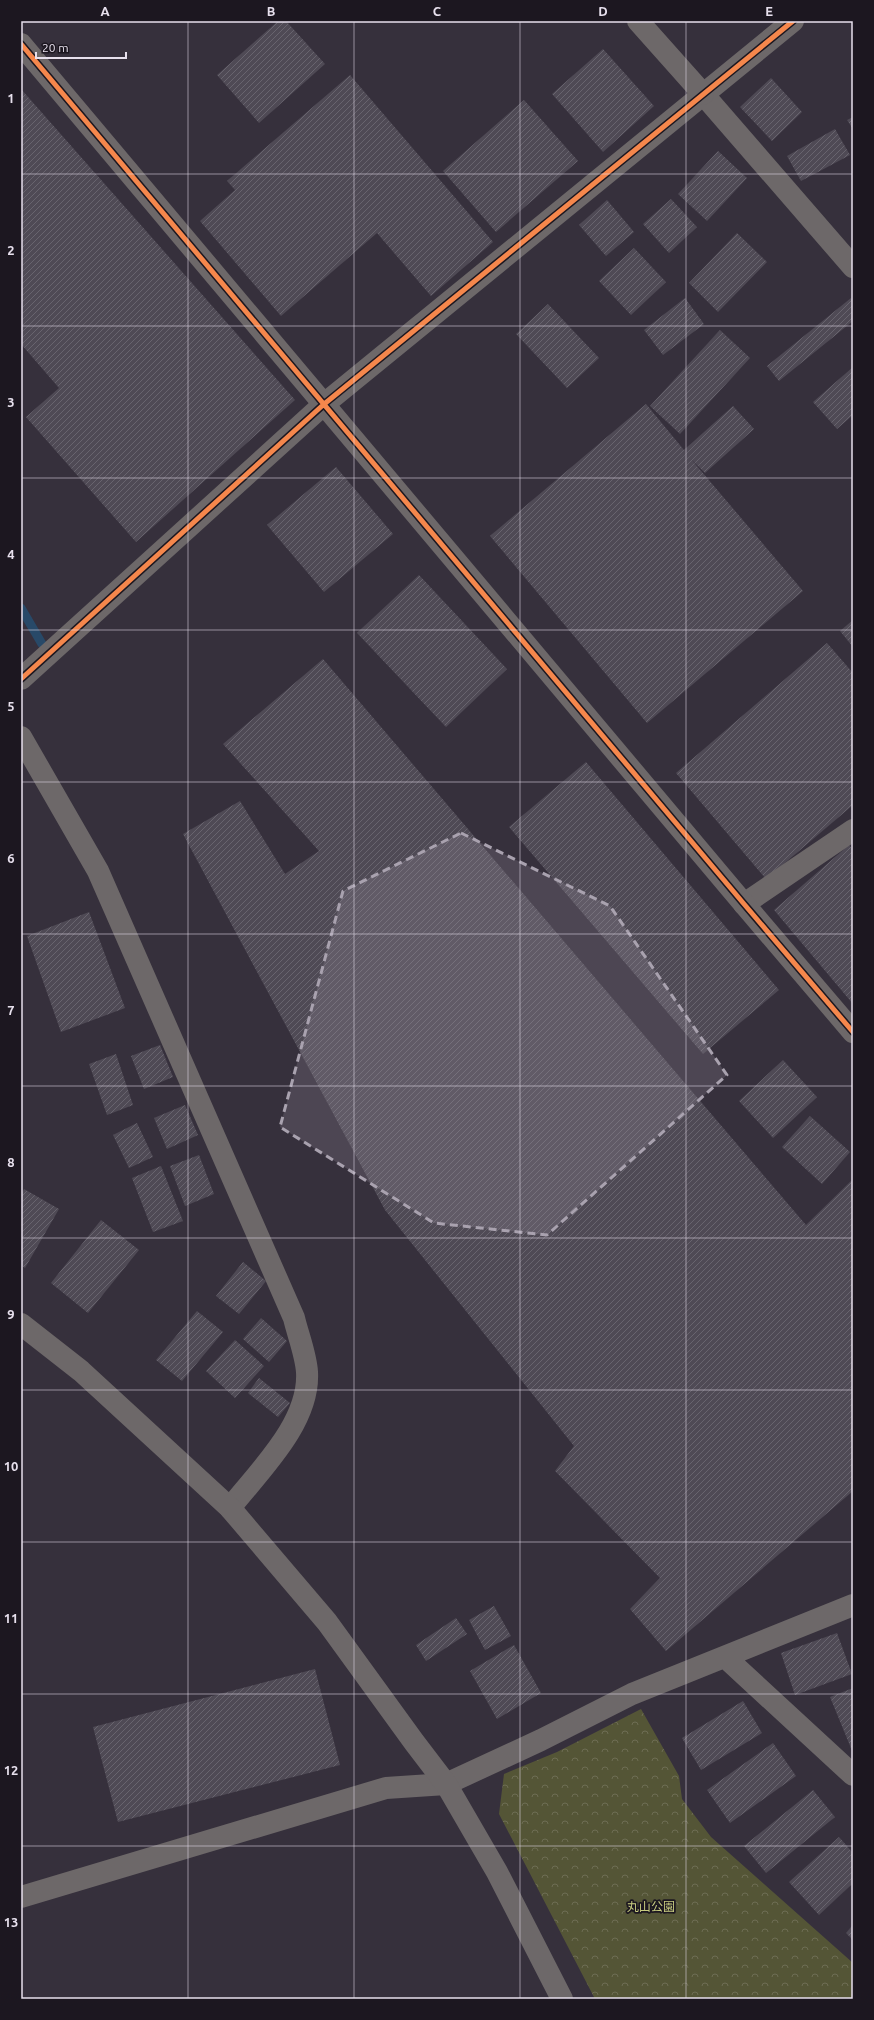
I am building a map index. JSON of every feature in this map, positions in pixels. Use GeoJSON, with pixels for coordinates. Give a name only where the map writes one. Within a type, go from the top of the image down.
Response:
{"type":"FeatureCollection","features":[{"type":"Feature","properties":{"kind":"street"},"geometry":{"type":"LineString","coordinates":[[638,21],[853,267]]}},
{"type":"Feature","properties":{"kind":"street"},"geometry":{"type":"LineString","coordinates":[[21,679],[323,405],[793,21]]}},
{"type":"Feature","properties":{"kind":"street"},"geometry":{"type":"LineString","coordinates":[[21,44],[323,405],[853,1032]]}},
{"type":"Feature","properties":{"kind":"street"},"geometry":{"type":"LineString","coordinates":[[21,737],[98,871],[294,1318],[307,1372],[303,1403],[292,1430],[230,1508]]}},
{"type":"Feature","properties":{"kind":"street"},"geometry":{"type":"LineString","coordinates":[[744,904],[853,830]]}},
{"type":"Feature","properties":{"kind":"street"},"geometry":{"type":"LineString","coordinates":[[21,1324],[81,1372],[230,1508],[327,1622],[446,1784],[497,1872],[562,1999]]}},
{"type":"Feature","properties":{"kind":"street"},"geometry":{"type":"LineString","coordinates":[[21,1897],[386,1788],[446,1784],[541,1740],[632,1694],[853,1605]]}},
{"type":"Feature","properties":{"kind":"street"},"geometry":{"type":"LineString","coordinates":[[725,1657],[853,1775]]}},
{"type":"Feature","properties":{"kind":"highlighted area"},"geometry":{"type":"Polygon","coordinates":[[[461,833],[610,906],[727,1075],[547,1235],[434,1223],[280,1127],[343,891],[461,833]]]}},
{"type":"Feature","properties":{"kind":"green space","name":"丸山公園"},"geometry":{"type":"Polygon","coordinates":[[[641,1709],[679,1776],[682,1799],[711,1837],[853,1963],[853,1999],[595,1999],[499,1814],[504,1774],[557,1752],[641,1709]]]}},
{"type":"Feature","properties":{"kind":"building"},"geometry":{"type":"Polygon","coordinates":[[[278,21],[286,21],[325,64],[259,123],[217,75],[278,21]]]}},
{"type":"Feature","properties":{"kind":"building"},"geometry":{"type":"Polygon","coordinates":[[[603,49],[654,106],[603,152],[552,94],[603,49]]]}},
{"type":"Feature","properties":{"kind":"building"},"geometry":{"type":"Polygon","coordinates":[[[350,75],[493,242],[431,296],[377,233],[281,316],[200,221],[235,190],[227,181],[350,75]]]}},
{"type":"Feature","properties":{"kind":"building"},"geometry":{"type":"Polygon","coordinates":[[[771,78],[802,112],[772,141],[740,107],[771,78]]]}},
{"type":"Feature","properties":{"kind":"building"},"geometry":{"type":"Polygon","coordinates":[[[21,89],[295,400],[136,542],[26,417],[59,388],[21,344],[21,89]]]}},
{"type":"Feature","properties":{"kind":"building"},"geometry":{"type":"Polygon","coordinates":[[[524,100],[578,161],[496,232],[443,171],[524,100]]]}},
{"type":"Feature","properties":{"kind":"building"},"geometry":{"type":"Polygon","coordinates":[[[853,117],[853,129],[847,120],[853,117]]]}},
{"type":"Feature","properties":{"kind":"building"},"geometry":{"type":"Polygon","coordinates":[[[835,129],[850,155],[801,181],[787,156],[835,129]]]}},
{"type":"Feature","properties":{"kind":"building"},"geometry":{"type":"Polygon","coordinates":[[[718,151],[747,178],[707,221],[678,194],[718,151]]]}},
{"type":"Feature","properties":{"kind":"building"},"geometry":{"type":"Polygon","coordinates":[[[671,199],[697,227],[669,253],[643,224],[671,199]]]}},
{"type":"Feature","properties":{"kind":"building"},"geometry":{"type":"Polygon","coordinates":[[[607,200],[634,232],[606,256],[579,225],[607,200]]]}},
{"type":"Feature","properties":{"kind":"building"},"geometry":{"type":"Polygon","coordinates":[[[737,233],[767,262],[718,312],[689,283],[737,233]]]}},
{"type":"Feature","properties":{"kind":"building"},"geometry":{"type":"Polygon","coordinates":[[[634,248],[666,282],[631,315],[599,281],[634,248]]]}},
{"type":"Feature","properties":{"kind":"building"},"geometry":{"type":"Polygon","coordinates":[[[685,298],[704,324],[663,355],[644,330],[685,298]]]}},
{"type":"Feature","properties":{"kind":"building"},"geometry":{"type":"Polygon","coordinates":[[[851,298],[853,301],[853,321],[779,381],[767,366],[851,298]]]}},
{"type":"Feature","properties":{"kind":"building"},"geometry":{"type":"Polygon","coordinates":[[[548,304],[599,358],[567,388],[516,334],[548,304]]]}},
{"type":"Feature","properties":{"kind":"building"},"geometry":{"type":"Polygon","coordinates":[[[720,330],[750,358],[680,434],[650,406],[720,330]]]}},
{"type":"Feature","properties":{"kind":"building"},"geometry":{"type":"Polygon","coordinates":[[[853,367],[853,415],[837,429],[813,402],[853,367]]]}},
{"type":"Feature","properties":{"kind":"building"},"geometry":{"type":"Polygon","coordinates":[[[646,404],[684,450],[733,406],[754,429],[705,473],[691,459],[803,591],[647,723],[490,536],[646,404]]]}},
{"type":"Feature","properties":{"kind":"building"},"geometry":{"type":"Polygon","coordinates":[[[336,467],[393,534],[324,592],[267,525],[336,467]]]}},
{"type":"Feature","properties":{"kind":"building"},"geometry":{"type":"Polygon","coordinates":[[[419,575],[507,669],[446,727],[357,633],[419,575]]]}},
{"type":"Feature","properties":{"kind":"building"},"geometry":{"type":"Polygon","coordinates":[[[853,620],[853,647],[840,631],[853,620]]]}},
{"type":"Feature","properties":{"kind":"building"},"geometry":{"type":"Polygon","coordinates":[[[827,643],[853,673],[853,805],[766,879],[676,773],[827,643]]]}},
{"type":"Feature","properties":{"kind":"building"},"geometry":{"type":"Polygon","coordinates":[[[323,659],[806,1225],[853,1179],[853,1491],[666,1651],[630,1609],[660,1578],[555,1471],[574,1446],[385,1210],[183,834],[240,801],[285,874],[319,851],[223,744],[323,659]]]}},
{"type":"Feature","properties":{"kind":"building"},"geometry":{"type":"Polygon","coordinates":[[[586,762],[779,990],[703,1054],[509,827],[586,762]]]}},
{"type":"Feature","properties":{"kind":"building"},"geometry":{"type":"Polygon","coordinates":[[[849,845],[853,850],[853,1004],[774,910],[849,845]]]}},
{"type":"Feature","properties":{"kind":"building"},"geometry":{"type":"Polygon","coordinates":[[[89,912],[125,1008],[61,1032],[27,936],[89,912]]]}},
{"type":"Feature","properties":{"kind":"building"},"geometry":{"type":"Polygon","coordinates":[[[160,1045],[173,1077],[144,1089],[131,1056],[160,1045]]]}},
{"type":"Feature","properties":{"kind":"building"},"geometry":{"type":"Polygon","coordinates":[[[116,1054],[133,1105],[107,1115],[89,1064],[116,1054]]]}},
{"type":"Feature","properties":{"kind":"building"},"geometry":{"type":"Polygon","coordinates":[[[783,1060],[817,1097],[773,1138],[739,1101],[783,1060]]]}},
{"type":"Feature","properties":{"kind":"building"},"geometry":{"type":"Polygon","coordinates":[[[185,1105],[198,1135],[167,1149],[154,1118],[185,1105]]]}},
{"type":"Feature","properties":{"kind":"building"},"geometry":{"type":"Polygon","coordinates":[[[810,1116],[850,1152],[822,1184],[782,1147],[810,1116]]]}},
{"type":"Feature","properties":{"kind":"building"},"geometry":{"type":"Polygon","coordinates":[[[137,1123],[153,1157],[129,1168],[113,1135],[137,1123]]]}},
{"type":"Feature","properties":{"kind":"building"},"geometry":{"type":"Polygon","coordinates":[[[199,1155],[214,1194],[185,1206],[170,1166],[199,1155]]]}},
{"type":"Feature","properties":{"kind":"building"},"geometry":{"type":"Polygon","coordinates":[[[161,1166],[183,1221],[153,1232],[132,1178],[161,1166]]]}},
{"type":"Feature","properties":{"kind":"building"},"geometry":{"type":"Polygon","coordinates":[[[24,1189],[59,1209],[25,1268],[21,1265],[21,1194],[24,1189]]]}},
{"type":"Feature","properties":{"kind":"building"},"geometry":{"type":"Polygon","coordinates":[[[101,1220],[139,1250],[88,1313],[51,1283],[101,1220]]]}},
{"type":"Feature","properties":{"kind":"building"},"geometry":{"type":"Polygon","coordinates":[[[243,1262],[266,1281],[239,1314],[216,1296],[243,1262]]]}},
{"type":"Feature","properties":{"kind":"building"},"geometry":{"type":"Polygon","coordinates":[[[197,1311],[223,1332],[182,1381],[156,1360],[197,1311]]]}},
{"type":"Feature","properties":{"kind":"building"},"geometry":{"type":"Polygon","coordinates":[[[261,1318],[287,1341],[269,1362],[243,1339],[261,1318]]]}},
{"type":"Feature","properties":{"kind":"building"},"geometry":{"type":"Polygon","coordinates":[[[235,1340],[264,1366],[235,1398],[206,1371],[235,1340]]]}},
{"type":"Feature","properties":{"kind":"building"},"geometry":{"type":"Polygon","coordinates":[[[259,1378],[290,1403],[278,1417],[248,1393],[259,1378]]]}},
{"type":"Feature","properties":{"kind":"building"},"geometry":{"type":"Polygon","coordinates":[[[494,1606],[511,1636],[485,1650],[469,1620],[494,1606]]]}},
{"type":"Feature","properties":{"kind":"building"},"geometry":{"type":"Polygon","coordinates":[[[456,1618],[467,1634],[426,1661],[416,1645],[456,1618]]]}},
{"type":"Feature","properties":{"kind":"building"},"geometry":{"type":"Polygon","coordinates":[[[837,1633],[852,1674],[795,1695],[781,1653],[837,1633]]]}},
{"type":"Feature","properties":{"kind":"building"},"geometry":{"type":"Polygon","coordinates":[[[514,1645],[541,1693],[497,1719],[470,1671],[514,1645]]]}},
{"type":"Feature","properties":{"kind":"building"},"geometry":{"type":"Polygon","coordinates":[[[315,1669],[340,1765],[118,1822],[93,1727],[315,1669]]]}},
{"type":"Feature","properties":{"kind":"building"},"geometry":{"type":"Polygon","coordinates":[[[853,1688],[853,1753],[830,1697],[853,1688]]]}},
{"type":"Feature","properties":{"kind":"building"},"geometry":{"type":"Polygon","coordinates":[[[743,1701],[762,1733],[701,1770],[682,1738],[743,1701]]]}},
{"type":"Feature","properties":{"kind":"building"},"geometry":{"type":"Polygon","coordinates":[[[773,1743],[796,1776],[730,1823],[707,1790],[773,1743]]]}},
{"type":"Feature","properties":{"kind":"building"},"geometry":{"type":"Polygon","coordinates":[[[813,1790],[835,1817],[766,1873],[744,1846],[813,1790]]]}},
{"type":"Feature","properties":{"kind":"building"},"geometry":{"type":"Polygon","coordinates":[[[839,1837],[853,1853],[853,1883],[819,1915],[789,1882],[839,1837]]]}},
{"type":"Feature","properties":{"kind":"building"},"geometry":{"type":"Polygon","coordinates":[[[853,1925],[853,1940],[846,1933],[853,1925]]]}},
{"type":"Feature","properties":{"kind":"waterway"},"geometry":{"type":"LineString","coordinates":[[21,608],[42,644]]}},
{"type":"Feature","properties":{"kind":"cycle path"},"geometry":{"type":"LineString","coordinates":[[21,679],[323,405],[793,21]]}},
{"type":"Feature","properties":{"kind":"cycle path"},"geometry":{"type":"LineString","coordinates":[[21,44],[853,1032]]}}]}
